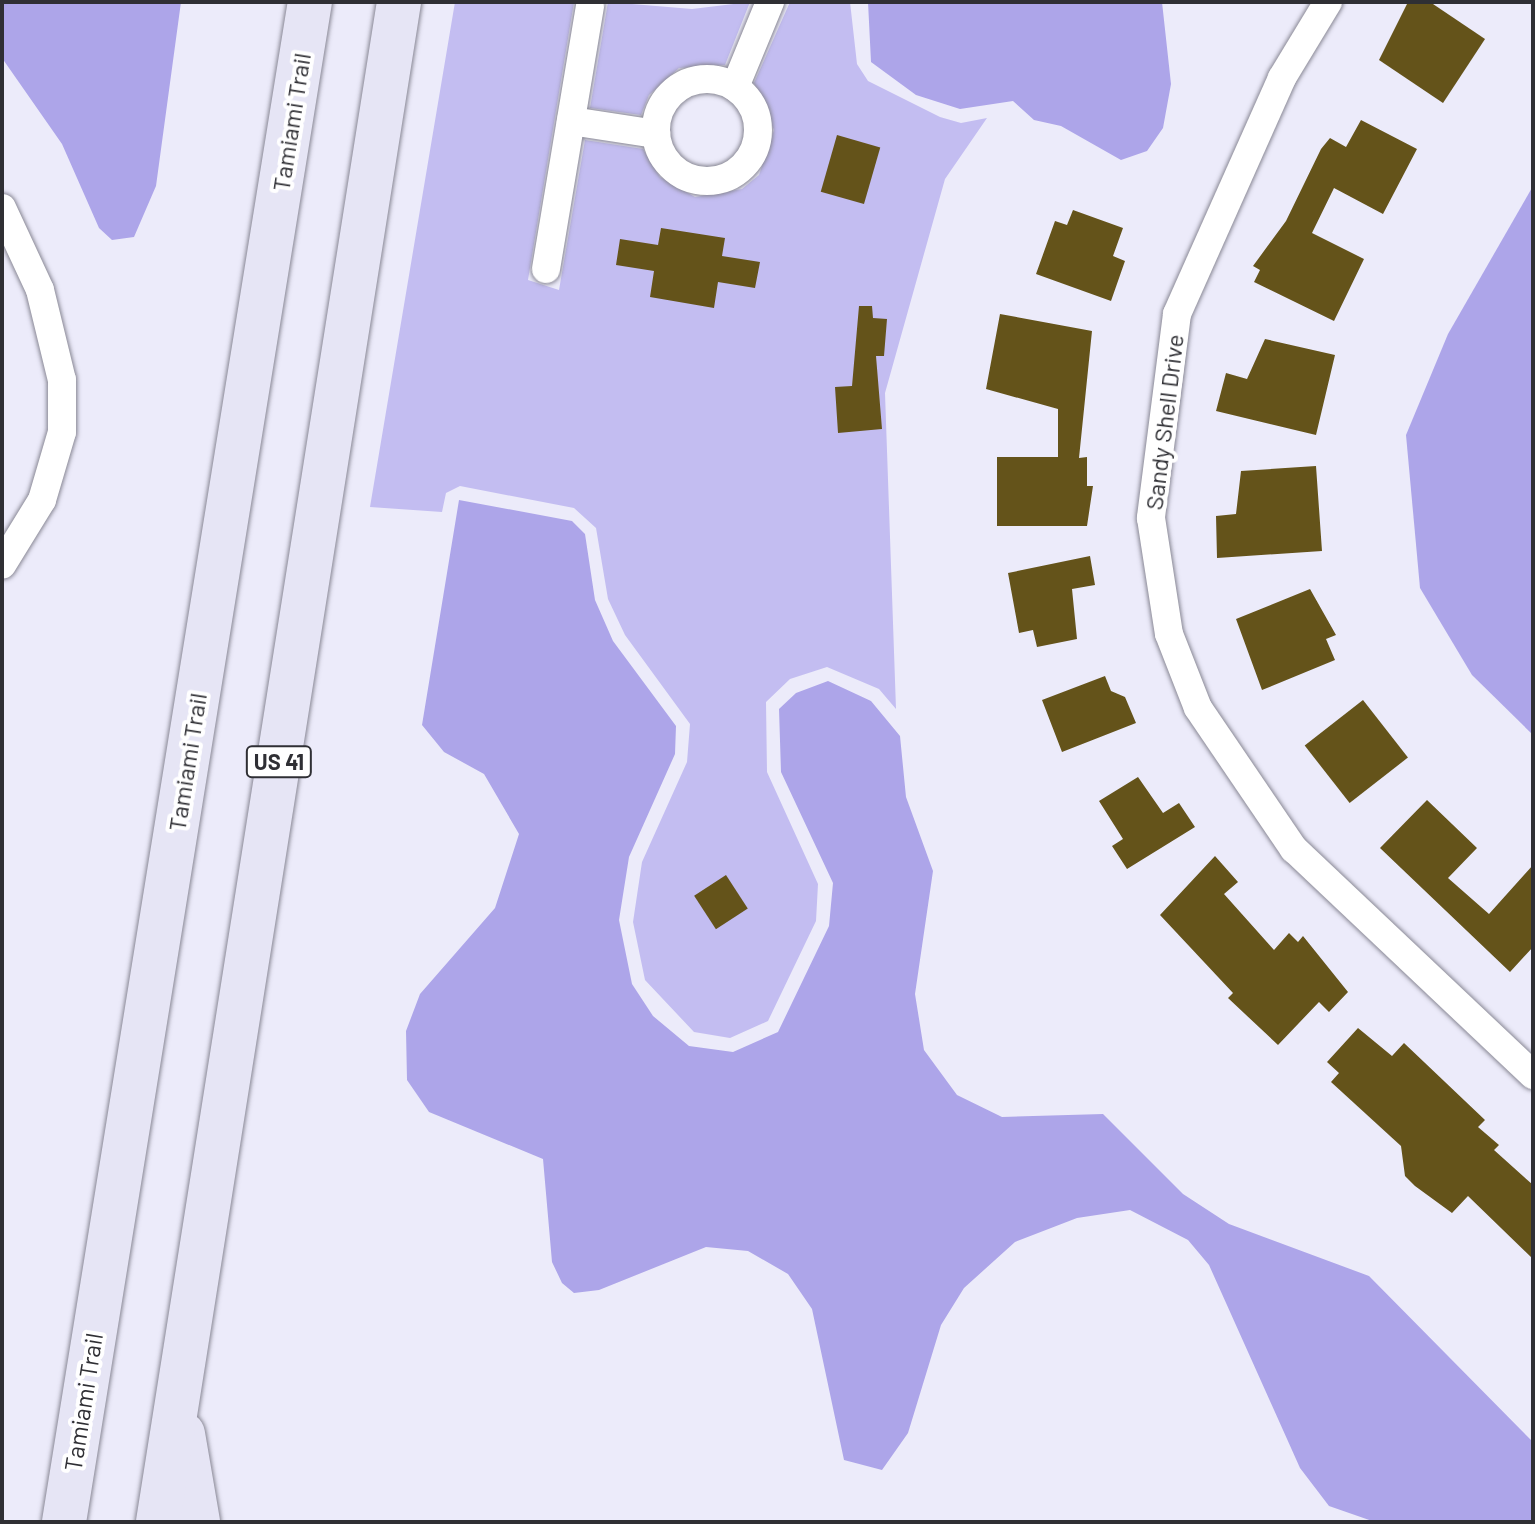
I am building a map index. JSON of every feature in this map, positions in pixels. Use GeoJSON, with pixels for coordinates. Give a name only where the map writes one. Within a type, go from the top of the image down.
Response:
{"type":"FeatureCollection","features":[{"type":"Feature","properties":{"kind":"main road","name":"Tamiami Trail"},"geometry":{"type":"LineString","coordinates":[[64,1522],[310,2]]}},
{"type":"Feature","properties":{"kind":"main road","name":"US 41"},"geometry":{"type":"LineString","coordinates":[[158,1522],[399,2]]}},
{"type":"Feature","properties":{"kind":"main road"},"geometry":{"type":"LineString","coordinates":[[177,1402],[198,1522]]}},
{"type":"Feature","properties":{"kind":"street"},"geometry":{"type":"LineString","coordinates":[[735,87],[770,2]]}},
{"type":"Feature","properties":{"kind":"street","name":"Sandy Shell Drive"},"geometry":{"type":"LineString","coordinates":[[1328,2],[1282,78],[1177,314],[1151,518],[1169,634],[1198,708],[1294,849],[1533,1075]]}},
{"type":"Feature","properties":{"kind":"street"},"geometry":{"type":"LineString","coordinates":[[546,269],[590,6]]}},
{"type":"Feature","properties":{"kind":"street"},"geometry":{"type":"LineString","coordinates":[[704,79],[735,87],[758,127],[752,154],[732,175],[707,181],[682,175],[669,165],[656,134],[674,91],[704,79]]}},
{"type":"Feature","properties":{"kind":"street"},"geometry":{"type":"LineString","coordinates":[[571,121],[656,134]]}},
{"type":"Feature","properties":{"kind":"street"},"geometry":{"type":"LineString","coordinates":[[2,208],[40,290],[62,380],[62,432],[42,500],[2,565]]}},
{"type":"Feature","properties":{"kind":"shaded area"},"geometry":{"type":"Polygon","coordinates":[[[2,2],[181,2],[156,186],[134,237],[112,240],[99,228],[62,144],[2,58],[2,2]]]}},
{"type":"Feature","properties":{"kind":"shaded area"},"geometry":{"type":"Polygon","coordinates":[[[455,2],[574,2],[528,280],[559,290],[585,140],[643,149],[660,177],[695,197],[742,189],[759,175],[774,130],[754,83],[790,2],[850,2],[857,64],[868,81],[940,117],[961,123],[987,118],[945,179],[885,393],[896,709],[879,689],[827,667],[790,679],[766,702],[767,772],[818,884],[816,921],[768,1021],[730,1038],[694,1032],[645,980],[633,922],[642,862],[687,762],[690,724],[625,635],[608,599],[596,528],[574,508],[460,486],[446,493],[442,512],[370,507],[455,2]]]}},
{"type":"Feature","properties":{"kind":"shaded area"},"geometry":{"type":"Polygon","coordinates":[[[608,2],[692,9],[750,2],[725,65],[679,68],[649,95],[641,115],[590,108],[608,2]]]}},
{"type":"Feature","properties":{"kind":"shaded area"},"geometry":{"type":"Polygon","coordinates":[[[868,2],[1162,2],[1171,84],[1163,128],[1147,151],[1121,160],[1061,126],[1034,120],[1013,101],[960,109],[916,95],[871,62],[868,2]]]}},
{"type":"Feature","properties":{"kind":"shaded area"},"geometry":{"type":"Polygon","coordinates":[[[1533,186],[1533,735],[1472,675],[1420,588],[1406,435],[1448,334],[1533,186]]]}},
{"type":"Feature","properties":{"kind":"shaded area"},"geometry":{"type":"Polygon","coordinates":[[[459,500],[572,521],[585,534],[595,600],[613,641],[676,726],[675,754],[629,857],[619,920],[632,984],[653,1016],[689,1046],[733,1052],[778,1032],[829,926],[833,883],[781,772],[779,709],[796,693],[828,681],[871,701],[900,736],[906,797],[933,871],[915,994],[924,1050],[957,1095],[1002,1117],[1103,1114],[1183,1194],[1229,1224],[1369,1276],[1533,1442],[1533,1522],[1375,1522],[1329,1506],[1300,1468],[1209,1265],[1188,1240],[1130,1210],[1077,1218],[1015,1242],[964,1288],[941,1325],[908,1433],[882,1470],[844,1460],[812,1309],[788,1274],[748,1251],[706,1247],[599,1290],[574,1293],[562,1283],[552,1262],[543,1159],[429,1112],[407,1080],[406,1031],[420,994],[495,908],[519,834],[484,774],[444,752],[422,725],[459,500]]]}},
{"type":"Feature","properties":{"kind":"building"},"geometry":{"type":"Polygon","coordinates":[[[1408,2],[1430,2],[1485,39],[1443,103],[1379,60],[1408,2]]]}},
{"type":"Feature","properties":{"kind":"building"},"geometry":{"type":"Polygon","coordinates":[[[1361,120],[1417,149],[1383,214],[1334,188],[1312,233],[1364,259],[1334,321],[1254,282],[1260,270],[1253,266],[1286,221],[1321,149],[1330,138],[1346,147],[1361,120]]]}},
{"type":"Feature","properties":{"kind":"building"},"geometry":{"type":"Polygon","coordinates":[[[837,135],[880,147],[864,204],[821,192],[837,135]]]}},
{"type":"Feature","properties":{"kind":"building"},"geometry":{"type":"Polygon","coordinates":[[[1073,210],[1123,228],[1113,256],[1125,261],[1111,301],[1036,274],[1055,221],[1067,225],[1073,210]]]}},
{"type":"Feature","properties":{"kind":"building"},"geometry":{"type":"Polygon","coordinates":[[[661,228],[725,238],[722,256],[760,262],[755,288],[718,282],[714,308],[650,297],[654,271],[616,265],[620,239],[658,245],[661,228]]]}},
{"type":"Feature","properties":{"kind":"building"},"geometry":{"type":"Polygon","coordinates":[[[859,306],[872,306],[873,318],[887,319],[884,356],[876,356],[882,429],[838,433],[835,387],[852,386],[859,306]]]}},
{"type":"Feature","properties":{"kind":"building"},"geometry":{"type":"Polygon","coordinates":[[[1000,314],[1092,331],[1079,458],[1087,457],[1087,486],[1093,486],[1087,526],[997,526],[997,457],[1058,457],[1058,409],[986,389],[1000,314]]]}},
{"type":"Feature","properties":{"kind":"building"},"geometry":{"type":"Polygon","coordinates":[[[1265,339],[1335,355],[1316,435],[1216,411],[1226,373],[1247,379],[1265,339]]]}},
{"type":"Feature","properties":{"kind":"building"},"geometry":{"type":"Polygon","coordinates":[[[1316,466],[1322,551],[1217,558],[1216,516],[1236,514],[1241,471],[1316,466]]]}},
{"type":"Feature","properties":{"kind":"building"},"geometry":{"type":"Polygon","coordinates":[[[1090,556],[1095,585],[1072,589],[1077,639],[1037,647],[1033,630],[1019,633],[1008,573],[1090,556]]]}},
{"type":"Feature","properties":{"kind":"building"},"geometry":{"type":"Polygon","coordinates":[[[1310,589],[1336,635],[1326,639],[1335,660],[1262,690],[1236,619],[1310,589]]]}},
{"type":"Feature","properties":{"kind":"building"},"geometry":{"type":"Polygon","coordinates":[[[1105,676],[1111,691],[1125,697],[1136,723],[1062,752],[1042,700],[1105,676]]]}},
{"type":"Feature","properties":{"kind":"building"},"geometry":{"type":"Polygon","coordinates":[[[1363,700],[1408,758],[1350,803],[1305,746],[1363,700]]]}},
{"type":"Feature","properties":{"kind":"building"},"geometry":{"type":"Polygon","coordinates":[[[1138,777],[1163,813],[1179,803],[1195,827],[1127,869],[1112,846],[1123,839],[1099,801],[1138,777]]]}},
{"type":"Feature","properties":{"kind":"building"},"geometry":{"type":"Polygon","coordinates":[[[1427,800],[1477,848],[1448,878],[1489,914],[1533,865],[1533,947],[1510,972],[1380,848],[1427,800]]]}},
{"type":"Feature","properties":{"kind":"building"},"geometry":{"type":"Polygon","coordinates":[[[1215,856],[1238,882],[1224,894],[1274,950],[1289,933],[1298,942],[1303,936],[1348,992],[1329,1012],[1319,1002],[1278,1045],[1228,998],[1233,993],[1160,915],[1215,856]]]}},
{"type":"Feature","properties":{"kind":"building"},"geometry":{"type":"Polygon","coordinates":[[[726,875],[748,909],[716,929],[694,896],[726,875]]]}},
{"type":"Feature","properties":{"kind":"building"},"geometry":{"type":"Polygon","coordinates":[[[1358,1028],[1392,1056],[1404,1043],[1485,1120],[1478,1127],[1499,1145],[1494,1150],[1533,1185],[1533,1259],[1468,1196],[1452,1213],[1415,1186],[1405,1176],[1401,1146],[1331,1082],[1339,1073],[1327,1062],[1358,1028]]]}}]}
